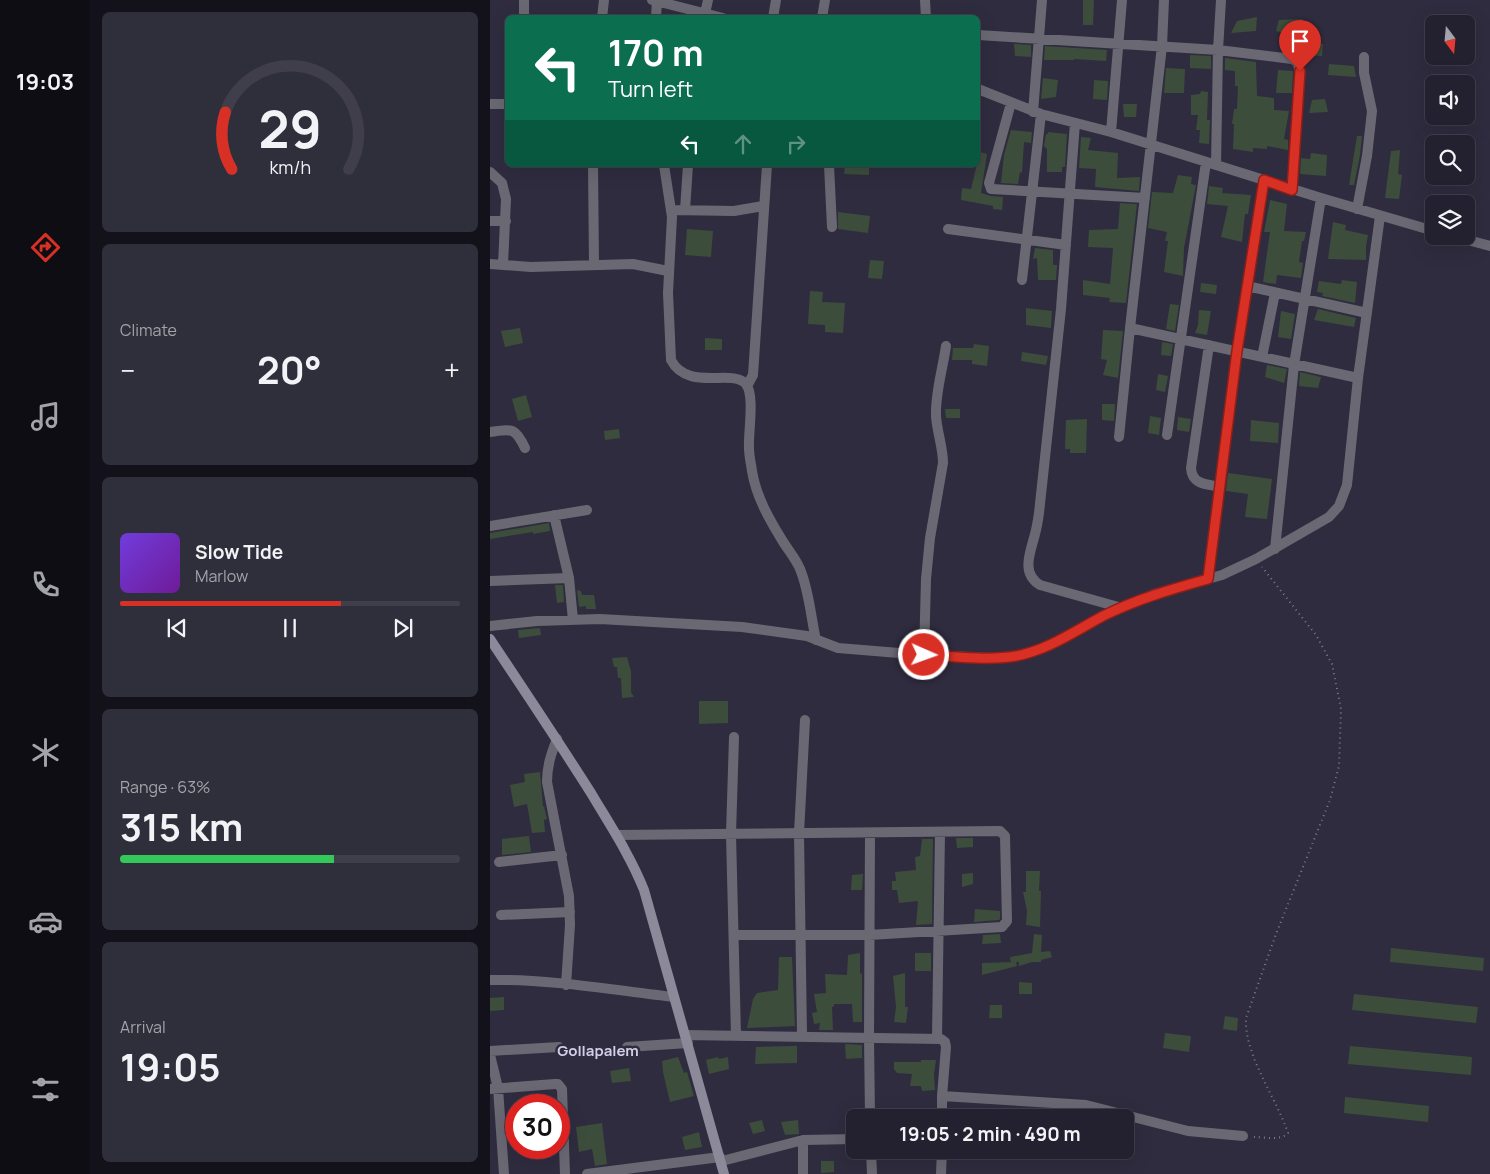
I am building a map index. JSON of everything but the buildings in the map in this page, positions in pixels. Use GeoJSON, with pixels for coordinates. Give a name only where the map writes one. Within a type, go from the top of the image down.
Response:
{"type":"FeatureCollection","features":[{"type":"Feature","properties":{"kind":"main road"},"geometry":{"type":"LineString","coordinates":[[490,639],[557,739],[636,869],[644,890],[687,1039],[724,1174]]}},
{"type":"Feature","properties":{"kind":"street"},"geometry":{"type":"LineString","coordinates":[[524,0],[524,15]]}},
{"type":"Feature","properties":{"kind":"street"},"geometry":{"type":"LineString","coordinates":[[602,15],[604,0]]}},
{"type":"Feature","properties":{"kind":"street"},"geometry":{"type":"LineString","coordinates":[[656,15],[655,0],[705,15],[708,0]]}},
{"type":"Feature","properties":{"kind":"street"},"geometry":{"type":"LineString","coordinates":[[774,15],[776,0]]}},
{"type":"Feature","properties":{"kind":"street"},"geometry":{"type":"LineString","coordinates":[[822,15],[825,0]]}},
{"type":"Feature","properties":{"kind":"street"},"geometry":{"type":"LineString","coordinates":[[925,0],[926,15]]}},
{"type":"Feature","properties":{"kind":"street"},"geometry":{"type":"LineString","coordinates":[[1022,280],[1037,113],[1038,40],[1042,0]]}},
{"type":"Feature","properties":{"kind":"street"},"geometry":{"type":"LineString","coordinates":[[1111,132],[1122,0]]}},
{"type":"Feature","properties":{"kind":"street"},"geometry":{"type":"LineString","coordinates":[[1119,436],[1162,46],[1164,0]]}},
{"type":"Feature","properties":{"kind":"street"},"geometry":{"type":"LineString","coordinates":[[1167,435],[1180,339],[1211,163],[1221,0]]}},
{"type":"Feature","properties":{"kind":"street"},"geometry":{"type":"LineString","coordinates":[[980,35],[1218,50],[1292,59],[1297,62],[1300,71],[1292,190]]}},
{"type":"Feature","properties":{"kind":"street"},"geometry":{"type":"LineString","coordinates":[[1357,209],[1367,156],[1372,111],[1364,73],[1364,57]]}},
{"type":"Feature","properties":{"kind":"street"},"geometry":{"type":"LineString","coordinates":[[980,91],[1037,113],[1111,132],[1292,190],[1425,228]]}},
{"type":"Feature","properties":{"kind":"street"},"geometry":{"type":"LineString","coordinates":[[1011,103],[988,183],[989,186],[995,190],[1145,198]]}},
{"type":"Feature","properties":{"kind":"street"},"geometry":{"type":"LineString","coordinates":[[490,104],[505,104]]}},
{"type":"Feature","properties":{"kind":"street"},"geometry":{"type":"LineString","coordinates":[[1075,123],[1061,309],[1039,513],[1036,533],[1028,560],[1029,570],[1034,582],[1048,588],[1122,608]]}},
{"type":"Feature","properties":{"kind":"street"},"geometry":{"type":"LineString","coordinates":[[594,167],[594,264]]}},
{"type":"Feature","properties":{"kind":"street"},"geometry":{"type":"LineString","coordinates":[[664,167],[672,210],[673,232],[668,271],[669,354],[674,367],[679,372],[691,377],[734,379],[742,381],[747,386],[750,400],[749,450],[754,480],[761,500],[801,571],[816,640]]}},
{"type":"Feature","properties":{"kind":"street"},"geometry":{"type":"LineString","coordinates":[[685,210],[688,167]]}},
{"type":"Feature","properties":{"kind":"street"},"geometry":{"type":"LineString","coordinates":[[747,386],[753,375],[767,167]]}},
{"type":"Feature","properties":{"kind":"street"},"geometry":{"type":"LineString","coordinates":[[829,167],[832,227]]}},
{"type":"Feature","properties":{"kind":"street"},"geometry":{"type":"LineString","coordinates":[[490,172],[502,183],[506,199],[503,265]]}},
{"type":"Feature","properties":{"kind":"street"},"geometry":{"type":"LineString","coordinates":[[1208,579],[1237,351],[1264,180]]}},
{"type":"Feature","properties":{"kind":"street"},"geometry":{"type":"LineString","coordinates":[[1275,549],[1294,365],[1321,198]]}},
{"type":"Feature","properties":{"kind":"street"},"geometry":{"type":"LineString","coordinates":[[672,210],[734,211],[763,206]]}},
{"type":"Feature","properties":{"kind":"street"},"geometry":{"type":"LineString","coordinates":[[490,626],[537,621],[600,618],[742,627],[807,636],[838,648],[994,658],[1016,656],[1037,650],[1154,594],[1222,575],[1275,549],[1329,517],[1339,506],[1344,496],[1347,485],[1358,378],[1380,216]]}},
{"type":"Feature","properties":{"kind":"street"},"geometry":{"type":"LineString","coordinates":[[490,221],[506,221]]}},
{"type":"Feature","properties":{"kind":"street"},"geometry":{"type":"LineString","coordinates":[[948,229],[1025,241],[1066,245]]}},
{"type":"Feature","properties":{"kind":"street"},"geometry":{"type":"LineString","coordinates":[[1475,242],[1490,246]]}},
{"type":"Feature","properties":{"kind":"street"},"geometry":{"type":"LineString","coordinates":[[490,264],[531,266],[633,264],[668,271]]}},
{"type":"Feature","properties":{"kind":"street"},"geometry":{"type":"LineString","coordinates":[[1247,286],[1367,313]]}},
{"type":"Feature","properties":{"kind":"street"},"geometry":{"type":"LineString","coordinates":[[1262,357],[1276,293]]}},
{"type":"Feature","properties":{"kind":"street"},"geometry":{"type":"LineString","coordinates":[[1130,328],[1358,378]]}},
{"type":"Feature","properties":{"kind":"street"},"geometry":{"type":"LineString","coordinates":[[924,655],[929,546],[943,463],[936,408],[946,346]]}},
{"type":"Feature","properties":{"kind":"street"},"geometry":{"type":"LineString","coordinates":[[1209,346],[1191,474],[1193,479],[1201,483],[1220,487]]}},
{"type":"Feature","properties":{"kind":"street"},"geometry":{"type":"LineString","coordinates":[[490,432],[514,431],[526,448]]}},
{"type":"Feature","properties":{"kind":"street"},"geometry":{"type":"LineString","coordinates":[[490,526],[587,510]]}},
{"type":"Feature","properties":{"kind":"street"},"geometry":{"type":"LineString","coordinates":[[554,516],[568,578],[573,620]]}},
{"type":"Feature","properties":{"kind":"street"},"geometry":{"type":"LineString","coordinates":[[490,581],[568,578]]}},
{"type":"Feature","properties":{"kind":"street"},"geometry":{"type":"LineString","coordinates":[[802,1036],[799,833],[805,720]]}},
{"type":"Feature","properties":{"kind":"street"},"geometry":{"type":"LineString","coordinates":[[734,737],[732,834],[736,1036]]}},
{"type":"Feature","properties":{"kind":"street"},"geometry":{"type":"LineString","coordinates":[[557,739],[548,762],[547,782],[569,896],[570,912],[566,984]]}},
{"type":"Feature","properties":{"kind":"street"},"geometry":{"type":"LineString","coordinates":[[617,835],[1000,831],[1003,833],[1006,843],[1007,921],[1005,926],[999,928],[869,935],[734,935]]}},
{"type":"Feature","properties":{"kind":"street"},"geometry":{"type":"LineString","coordinates":[[870,832],[868,1037],[870,1109]]}},
{"type":"Feature","properties":{"kind":"street"},"geometry":{"type":"LineString","coordinates":[[937,1038],[940,832]]}},
{"type":"Feature","properties":{"kind":"street"},"geometry":{"type":"LineString","coordinates":[[499,862],[562,855]]}},
{"type":"Feature","properties":{"kind":"street"},"geometry":{"type":"LineString","coordinates":[[501,915],[570,912]]}},
{"type":"Feature","properties":{"kind":"street"},"geometry":{"type":"LineString","coordinates":[[490,980],[566,984],[674,997]]}},
{"type":"Feature","properties":{"kind":"street"},"geometry":{"type":"LineString","coordinates":[[627,1047],[687,1039],[736,1036],[937,1038],[943,1040],[946,1047],[942,1109]]}},
{"type":"Feature","properties":{"kind":"street"},"geometry":{"type":"LineString","coordinates":[[504,1174],[490,1053],[559,1046]]}},
{"type":"Feature","properties":{"kind":"street"},"geometry":{"type":"LineString","coordinates":[[494,1088],[555,1084],[561,1086],[565,1174]]}},
{"type":"Feature","properties":{"kind":"street"},"geometry":{"type":"LineString","coordinates":[[942,1096],[1086,1105],[1188,1130],[1244,1136]]}},
{"type":"Feature","properties":{"kind":"street"},"geometry":{"type":"LineString","coordinates":[[587,1174],[721,1159],[803,1140],[846,1139]]}},
{"type":"Feature","properties":{"kind":"street"},"geometry":{"type":"LineString","coordinates":[[803,1140],[803,1174]]}},
{"type":"Feature","properties":{"kind":"street"},"geometry":{"type":"LineString","coordinates":[[871,1159],[872,1174]]}},
{"type":"Feature","properties":{"kind":"street"},"geometry":{"type":"LineString","coordinates":[[941,1174],[942,1159]]}},
{"type":"Feature","properties":{"kind":"path"},"geometry":{"type":"LineString","coordinates":[[1244,1136],[1279,1138],[1288,1133],[1249,1046],[1245,1031],[1246,1018],[1276,934],[1330,800],[1339,766],[1341,710],[1332,664],[1316,635],[1256,559]]}},
{"type":"Feature","properties":{"kind":"district","name":"Gollapalem"},"geometry":{"type":"Point","coordinates":[598,1051]}},
{"type":"Feature","properties":{"kind":"route"},"geometry":{"type":"LineString","coordinates":[[924,655],[994,658],[1016,656],[1050,645],[1105,616],[1154,594],[1208,579],[1237,351],[1264,180],[1292,190],[1300,71]]}}]}
